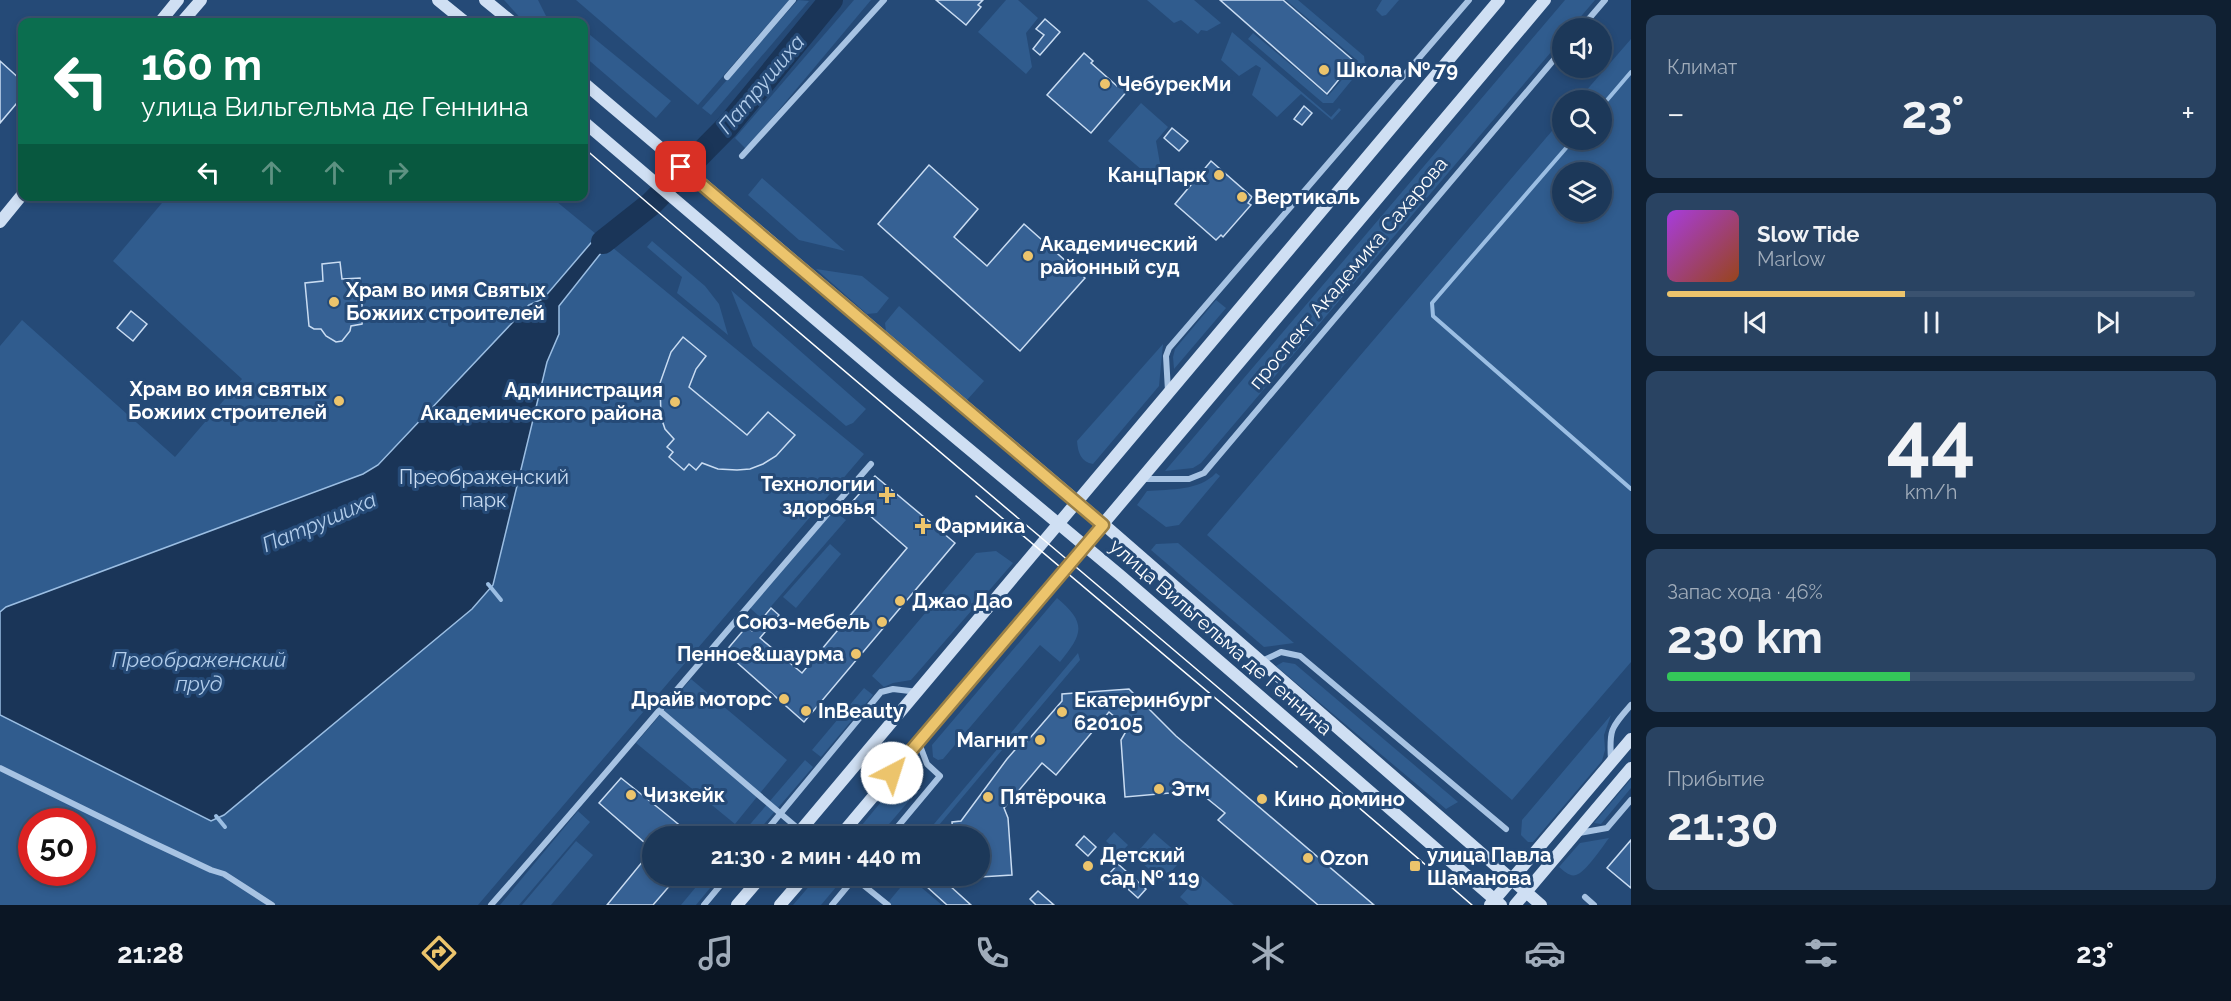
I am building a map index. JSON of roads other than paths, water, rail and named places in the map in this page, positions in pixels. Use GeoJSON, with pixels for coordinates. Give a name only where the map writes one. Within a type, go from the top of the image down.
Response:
{"type":"FeatureCollection","features":[{"type":"Feature","properties":{"kind":"street"},"geometry":{"type":"LineString","coordinates":[[163,18],[178,0]]}},
{"type":"Feature","properties":{"kind":"street"},"geometry":{"type":"LineString","coordinates":[[185,18],[201,0]]}},
{"type":"Feature","properties":{"kind":"street"},"geometry":{"type":"LineString","coordinates":[[438,0],[460,18]]}},
{"type":"Feature","properties":{"kind":"street"},"geometry":{"type":"LineString","coordinates":[[485,0],[507,18]]}},
{"type":"Feature","properties":{"kind":"street"},"geometry":{"type":"LineString","coordinates":[[727,78],[793,0]]}},
{"type":"Feature","properties":{"kind":"street"},"geometry":{"type":"LineString","coordinates":[[742,156],[884,0]]}},
{"type":"Feature","properties":{"kind":"street"},"geometry":{"type":"LineString","coordinates":[[1169,393],[1166,356],[1169,348],[1469,0]]}},
{"type":"Feature","properties":{"kind":"street"},"geometry":{"type":"LineString","coordinates":[[808,826],[918,692],[1499,0]]}},
{"type":"Feature","properties":{"kind":"street","name":"проспект Академика Сахарова"},"geometry":{"type":"LineString","coordinates":[[848,826],[1545,0]]}},
{"type":"Feature","properties":{"kind":"street"},"geometry":{"type":"LineString","coordinates":[[1590,18],[1605,0]]}},
{"type":"Feature","properties":{"kind":"street","name":"проспект Академика Сахарова"},"geometry":{"type":"LineString","coordinates":[[1142,479],[1189,478],[1203,473],[1552,62]]}},
{"type":"Feature","properties":{"kind":"street","name":"улица Вильгельма де Геннина"},"geometry":{"type":"LineString","coordinates":[[588,87],[1078,502],[1541,905]]}},
{"type":"Feature","properties":{"kind":"street","name":"улица Вильгельма де Геннина"},"geometry":{"type":"LineString","coordinates":[[588,126],[897,389],[1085,545],[1495,903]]}},
{"type":"Feature","properties":{"kind":"street"},"geometry":{"type":"LineString","coordinates":[[0,222],[18,200]]}},
{"type":"Feature","properties":{"kind":"street"},"geometry":{"type":"LineString","coordinates":[[491,905],[660,711],[744,608],[871,464]]}},
{"type":"Feature","properties":{"kind":"street","name":"улица Вильгельма де Геннина"},"geometry":{"type":"LineString","coordinates":[[1260,662],[1281,652],[1300,656],[1506,829]]}},
{"type":"Feature","properties":{"kind":"street"},"geometry":{"type":"LineString","coordinates":[[770,826],[881,692],[893,688],[918,692]]}},
{"type":"Feature","properties":{"kind":"street"},"geometry":{"type":"LineString","coordinates":[[1611,763],[1610,735],[1613,726],[1631,705]]}},
{"type":"Feature","properties":{"kind":"street"},"geometry":{"type":"LineString","coordinates":[[660,711],[792,826]]}},
{"type":"Feature","properties":{"kind":"street"},"geometry":{"type":"LineString","coordinates":[[1495,903],[1631,739]]}},
{"type":"Feature","properties":{"kind":"street"},"geometry":{"type":"LineString","coordinates":[[898,826],[940,776],[927,764],[918,741]]}},
{"type":"Feature","properties":{"kind":"street"},"geometry":{"type":"LineString","coordinates":[[0,768],[147,840],[224,874],[272,905]]}},
{"type":"Feature","properties":{"kind":"street"},"geometry":{"type":"LineString","coordinates":[[1515,905],[1631,768]]}},
{"type":"Feature","properties":{"kind":"street"},"geometry":{"type":"LineString","coordinates":[[1575,834],[1607,828],[1631,801]]}},
{"type":"Feature","properties":{"kind":"street"},"geometry":{"type":"LineString","coordinates":[[704,905],[720,886]]}},
{"type":"Feature","properties":{"kind":"street"},"geometry":{"type":"LineString","coordinates":[[737,905],[753,886]]}},
{"type":"Feature","properties":{"kind":"street"},"geometry":{"type":"LineString","coordinates":[[780,905],[797,886]]}},
{"type":"Feature","properties":{"kind":"street"},"geometry":{"type":"LineString","coordinates":[[832,905],[847,886]]}},
{"type":"Feature","properties":{"kind":"street"},"geometry":{"type":"LineString","coordinates":[[865,886],[888,905]]}},
{"type":"Feature","properties":{"kind":"street"},"geometry":{"type":"LineString","coordinates":[[1585,897],[1594,905]]}},
{"type":"Feature","properties":{"kind":"water","name":"Преображенский пруд"},"geometry":{"type":"Polygon","coordinates":[[[620,215],[634,227],[601,253],[559,306],[559,334],[547,362],[493,585],[472,609],[224,815],[211,821],[0,715],[0,612],[6,607],[363,474],[378,465],[529,305],[543,299],[590,244],[620,215]]]}},
{"type":"Feature","properties":{"kind":"waterway","name":"Патрушиха"},"geometry":{"type":"LineString","coordinates":[[603,242],[651,204],[727,127],[831,0]]}},
{"type":"Feature","properties":{"kind":"waterway"},"geometry":{"type":"LineString","coordinates":[[1612,94],[1631,72]]}},
{"type":"Feature","properties":{"kind":"waterway"},"geometry":{"type":"LineString","coordinates":[[1564,150],[1432,303],[1433,316],[1631,489]]}},
{"type":"Feature","properties":{"kind":"waterway"},"geometry":{"type":"LineString","coordinates":[[488,584],[501,600]]}},
{"type":"Feature","properties":{"kind":"waterway"},"geometry":{"type":"LineString","coordinates":[[216,816],[225,827]]}},
{"type":"Feature","properties":{"kind":"tram line"},"geometry":{"type":"LineString","coordinates":[[588,151],[1472,905]]}},
{"type":"Feature","properties":{"kind":"tram line"},"geometry":{"type":"LineString","coordinates":[[976,496],[1297,767]]}},
{"type":"Feature","properties":{"kind":"place","name":"Школа № 79"},"geometry":{"type":"Point","coordinates":[1324,70]}},
{"type":"Feature","properties":{"kind":"place","name":"ЧебурекМи"},"geometry":{"type":"Point","coordinates":[1105,84]}},
{"type":"Feature","properties":{"kind":"place","name":"КанцПарк"},"geometry":{"type":"Point","coordinates":[1219,175]}},
{"type":"Feature","properties":{"kind":"place","name":"Вертикаль"},"geometry":{"type":"Point","coordinates":[1242,197]}},
{"type":"Feature","properties":{"kind":"place","name":"Академический районный суд"},"geometry":{"type":"Point","coordinates":[1028,256]}},
{"type":"Feature","properties":{"kind":"place","name":"Храм во имя Святых Божиих строителей"},"geometry":{"type":"Point","coordinates":[334,302]}},
{"type":"Feature","properties":{"kind":"place","name":"Храм во имя святых Божиих строителей"},"geometry":{"type":"Point","coordinates":[339,401]}},
{"type":"Feature","properties":{"kind":"place","name":"Администрация Академического района"},"geometry":{"type":"Point","coordinates":[675,402]}},
{"type":"Feature","properties":{"kind":"place","name":"Технологии здоровья"},"geometry":{"type":"Point","coordinates":[887,495]}},
{"type":"Feature","properties":{"kind":"place","name":"Фармика"},"geometry":{"type":"Point","coordinates":[923,526]}},
{"type":"Feature","properties":{"kind":"place","name":"Джао Дао"},"geometry":{"type":"Point","coordinates":[900,601]}},
{"type":"Feature","properties":{"kind":"place","name":"Союз-мебель"},"geometry":{"type":"Point","coordinates":[882,622]}},
{"type":"Feature","properties":{"kind":"place","name":"Пенное&шаурма"},"geometry":{"type":"Point","coordinates":[856,654]}},
{"type":"Feature","properties":{"kind":"place","name":"Драйв моторс"},"geometry":{"type":"Point","coordinates":[784,699]}},
{"type":"Feature","properties":{"kind":"place","name":"InBeauty"},"geometry":{"type":"Point","coordinates":[806,711]}},
{"type":"Feature","properties":{"kind":"place","name":"Екатеринбург 620105"},"geometry":{"type":"Point","coordinates":[1062,712]}},
{"type":"Feature","properties":{"kind":"place","name":"Магнит"},"geometry":{"type":"Point","coordinates":[1040,740]}},
{"type":"Feature","properties":{"kind":"place","name":"Этм"},"geometry":{"type":"Point","coordinates":[1159,789]}},
{"type":"Feature","properties":{"kind":"place","name":"Чизкейк"},"geometry":{"type":"Point","coordinates":[631,795]}},
{"type":"Feature","properties":{"kind":"place","name":"Пятёрочка"},"geometry":{"type":"Point","coordinates":[988,797]}},
{"type":"Feature","properties":{"kind":"place","name":"Кино домино"},"geometry":{"type":"Point","coordinates":[1262,799]}},
{"type":"Feature","properties":{"kind":"place","name":"Ozon"},"geometry":{"type":"Point","coordinates":[1308,858]}},
{"type":"Feature","properties":{"kind":"place","name":"Детский сад № 119"},"geometry":{"type":"Point","coordinates":[1088,866]}},
{"type":"Feature","properties":{"kind":"place","name":"улица Павла Шаманова"},"geometry":{"type":"Point","coordinates":[1415,866]}},
{"type":"Feature","properties":{"kind":"park label","name":"Преображенский парк"},"geometry":{"type":"Point","coordinates":[484,488]}}]}
